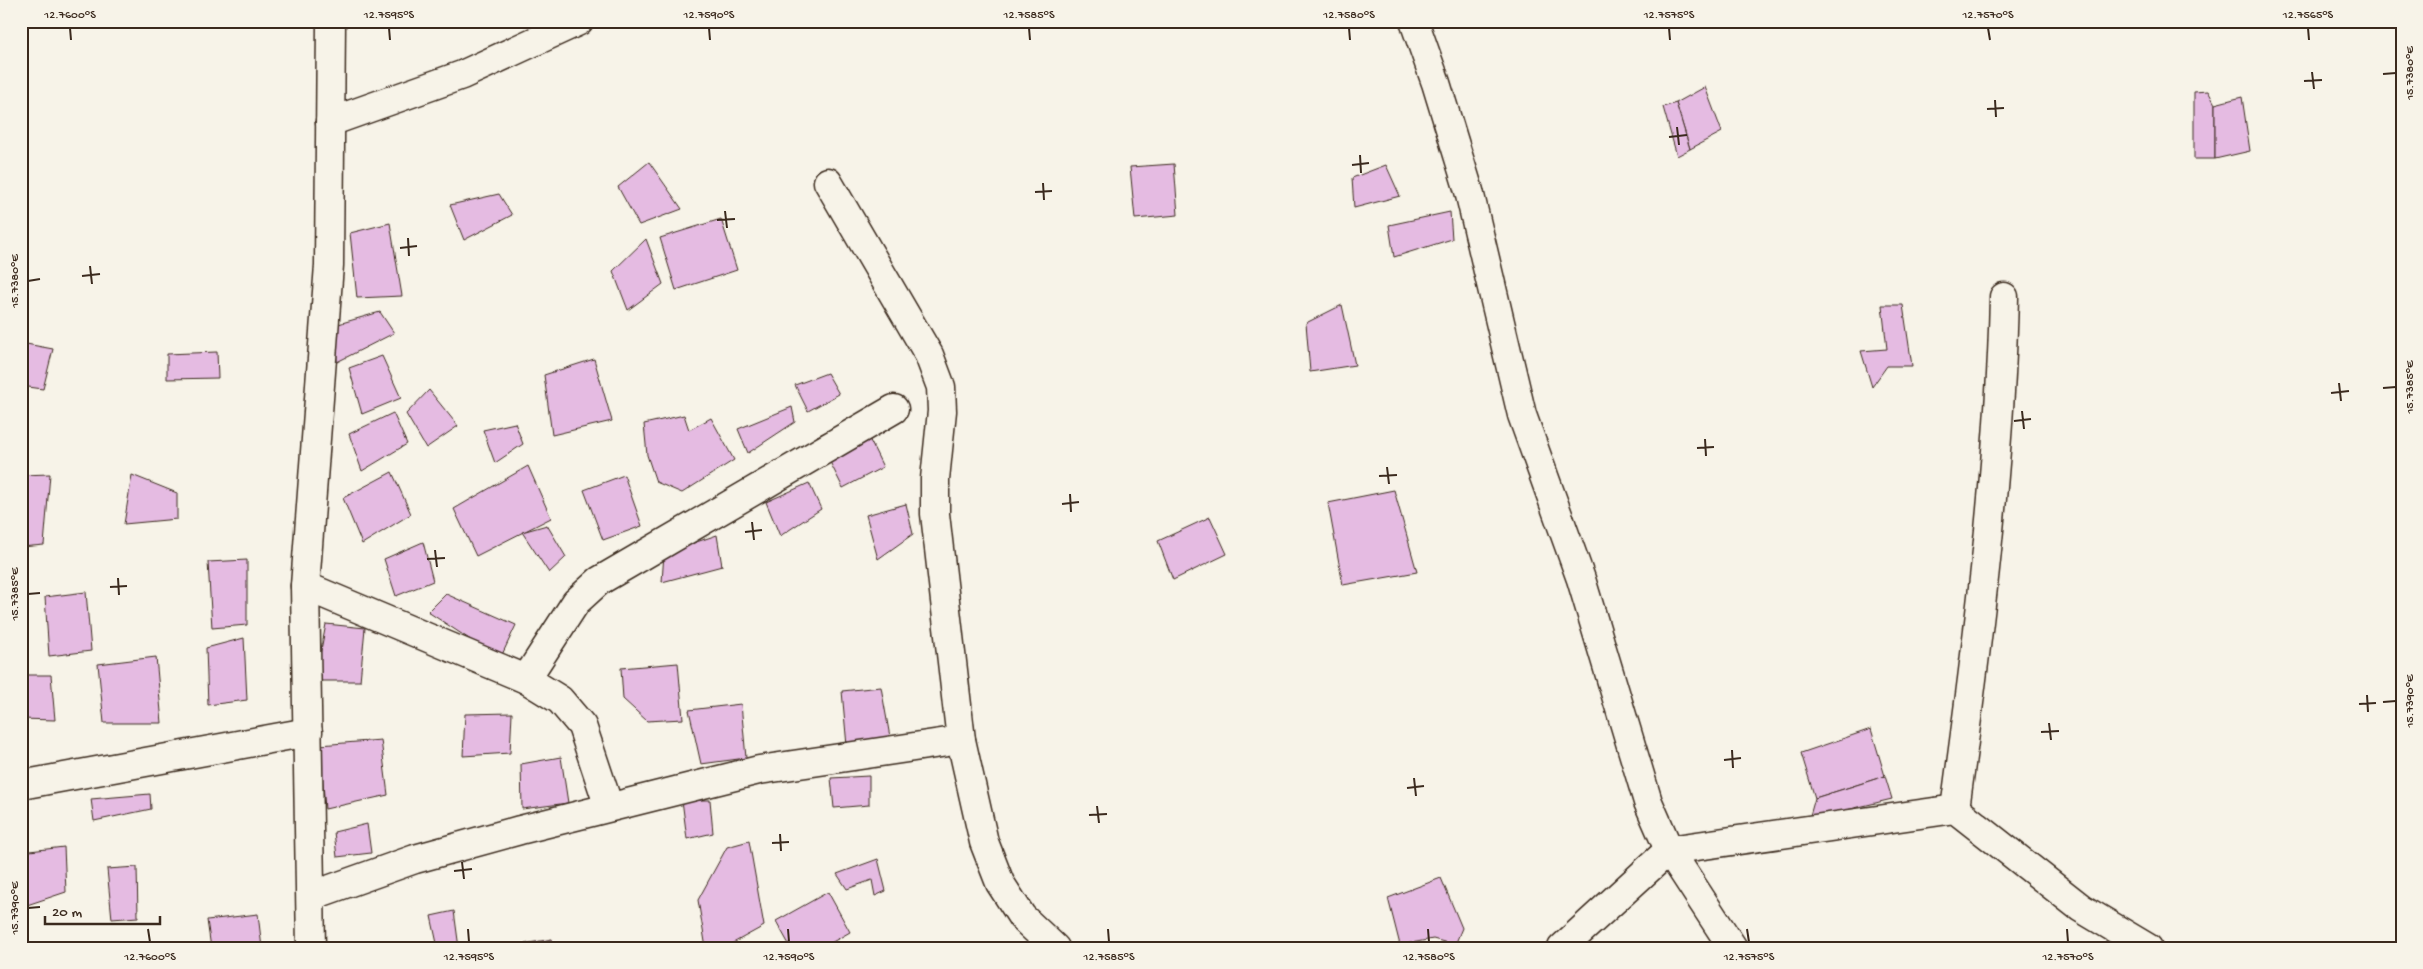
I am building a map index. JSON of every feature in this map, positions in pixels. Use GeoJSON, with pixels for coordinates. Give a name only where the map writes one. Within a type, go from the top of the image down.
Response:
{"type":"FeatureCollection","features":[{"type":"Feature","properties":{"kind":"street"},"geometry":{"type":"LineString","coordinates":[[311,948],[305,586],[329,265],[331,21]]}},
{"type":"Feature","properties":{"kind":"street"},"geometry":{"type":"LineString","coordinates":[[330,122],[462,76],[579,21]]}},
{"type":"Feature","properties":{"kind":"street"},"geometry":{"type":"LineString","coordinates":[[1414,21],[1436,83],[1469,191],[1522,415],[1581,579],[1648,802],[1669,850],[1733,948]]}},
{"type":"Feature","properties":{"kind":"street"},"geometry":{"type":"LineString","coordinates":[[828,182],[929,356],[941,387],[942,412],[935,479],[935,514],[961,740],[984,842],[1000,883],[1022,917],[1055,948]]}},
{"type":"Feature","properties":{"kind":"street"},"geometry":{"type":"LineString","coordinates":[[1955,809],[1979,633],[1996,475],[2003,367],[2004,297]]}},
{"type":"Feature","properties":{"kind":"street"},"geometry":{"type":"LineString","coordinates":[[526,680],[576,602],[599,582],[894,409]]}},
{"type":"Feature","properties":{"kind":"street"},"geometry":{"type":"LineString","coordinates":[[305,586],[526,680],[560,700],[582,726],[609,807]]}},
{"type":"Feature","properties":{"kind":"street"},"geometry":{"type":"LineString","coordinates":[[21,785],[308,732]]}},
{"type":"Feature","properties":{"kind":"street"},"geometry":{"type":"LineString","coordinates":[[310,896],[415,859],[609,807],[759,770],[961,740]]}},
{"type":"Feature","properties":{"kind":"street"},"geometry":{"type":"LineString","coordinates":[[1562,948],[1669,850],[1955,809],[2082,908],[2148,948]]}},
{"type":"Feature","properties":{"kind":"building"},"geometry":{"type":"Polygon","coordinates":[[[1705,87],[1722,132],[1690,149],[1676,103],[1705,87]]]}},
{"type":"Feature","properties":{"kind":"building"},"geometry":{"type":"Polygon","coordinates":[[[2208,91],[2215,104],[2215,159],[2194,159],[2194,92],[2208,91]]]}},
{"type":"Feature","properties":{"kind":"building"},"geometry":{"type":"Polygon","coordinates":[[[2242,97],[2250,151],[2215,159],[2215,104],[2242,97]]]}},
{"type":"Feature","properties":{"kind":"building"},"geometry":{"type":"Polygon","coordinates":[[[1676,103],[1690,149],[1677,156],[1663,107],[1676,103]]]}},
{"type":"Feature","properties":{"kind":"building"},"geometry":{"type":"Polygon","coordinates":[[[649,162],[682,209],[639,225],[618,187],[649,162]]]}},
{"type":"Feature","properties":{"kind":"building"},"geometry":{"type":"Polygon","coordinates":[[[1174,164],[1178,215],[1135,219],[1130,167],[1174,164]]]}},
{"type":"Feature","properties":{"kind":"building"},"geometry":{"type":"Polygon","coordinates":[[[1386,165],[1400,196],[1354,208],[1352,178],[1386,165]]]}},
{"type":"Feature","properties":{"kind":"building"},"geometry":{"type":"Polygon","coordinates":[[[499,194],[512,215],[464,240],[450,205],[499,194]]]}},
{"type":"Feature","properties":{"kind":"building"},"geometry":{"type":"Polygon","coordinates":[[[1450,212],[1452,239],[1394,257],[1389,225],[1450,212]]]}},
{"type":"Feature","properties":{"kind":"building"},"geometry":{"type":"Polygon","coordinates":[[[721,219],[737,270],[676,290],[660,238],[721,219]]]}},
{"type":"Feature","properties":{"kind":"building"},"geometry":{"type":"Polygon","coordinates":[[[390,223],[402,296],[357,298],[350,233],[390,223]]]}},
{"type":"Feature","properties":{"kind":"building"},"geometry":{"type":"Polygon","coordinates":[[[646,239],[663,284],[628,310],[613,271],[646,239]]]}},
{"type":"Feature","properties":{"kind":"building"},"geometry":{"type":"Polygon","coordinates":[[[1342,305],[1355,365],[1310,372],[1306,323],[1342,305]]]}},
{"type":"Feature","properties":{"kind":"building"},"geometry":{"type":"Polygon","coordinates":[[[1882,305],[1903,305],[1912,366],[1887,366],[1872,387],[1861,351],[1887,349],[1882,305]]]}},
{"type":"Feature","properties":{"kind":"building"},"geometry":{"type":"Polygon","coordinates":[[[380,312],[394,333],[337,362],[335,325],[380,312]]]}},
{"type":"Feature","properties":{"kind":"building"},"geometry":{"type":"Polygon","coordinates":[[[21,343],[53,349],[43,389],[21,386],[21,343]]]}},
{"type":"Feature","properties":{"kind":"building"},"geometry":{"type":"Polygon","coordinates":[[[217,352],[218,378],[167,379],[167,354],[217,352]]]}},
{"type":"Feature","properties":{"kind":"building"},"geometry":{"type":"Polygon","coordinates":[[[382,356],[401,398],[362,414],[349,368],[382,356]]]}},
{"type":"Feature","properties":{"kind":"building"},"geometry":{"type":"Polygon","coordinates":[[[594,359],[612,421],[552,435],[544,375],[594,359]]]}},
{"type":"Feature","properties":{"kind":"building"},"geometry":{"type":"Polygon","coordinates":[[[827,373],[839,394],[808,411],[795,385],[827,373]]]}},
{"type":"Feature","properties":{"kind":"building"},"geometry":{"type":"Polygon","coordinates":[[[429,390],[458,426],[426,448],[406,414],[429,390]]]}},
{"type":"Feature","properties":{"kind":"building"},"geometry":{"type":"Polygon","coordinates":[[[792,407],[795,422],[748,453],[738,429],[792,407]]]}},
{"type":"Feature","properties":{"kind":"building"},"geometry":{"type":"Polygon","coordinates":[[[393,413],[407,444],[362,471],[349,434],[393,413]]]}},
{"type":"Feature","properties":{"kind":"building"},"geometry":{"type":"Polygon","coordinates":[[[684,415],[689,430],[711,418],[734,460],[682,493],[656,482],[647,455],[644,424],[684,415]]]}},
{"type":"Feature","properties":{"kind":"building"},"geometry":{"type":"Polygon","coordinates":[[[858,416],[883,467],[843,488],[817,436],[858,416]]]}},
{"type":"Feature","properties":{"kind":"building"},"geometry":{"type":"Polygon","coordinates":[[[515,423],[523,444],[495,463],[483,430],[515,423]]]}},
{"type":"Feature","properties":{"kind":"building"},"geometry":{"type":"Polygon","coordinates":[[[528,466],[551,518],[476,556],[454,509],[528,466]]]}},
{"type":"Feature","properties":{"kind":"building"},"geometry":{"type":"Polygon","coordinates":[[[392,472],[411,514],[362,544],[343,498],[392,472]]]}},
{"type":"Feature","properties":{"kind":"building"},"geometry":{"type":"Polygon","coordinates":[[[50,474],[44,545],[21,547],[21,475],[50,474]]]}},
{"type":"Feature","properties":{"kind":"building"},"geometry":{"type":"Polygon","coordinates":[[[132,475],[177,493],[177,519],[124,524],[132,475]]]}},
{"type":"Feature","properties":{"kind":"building"},"geometry":{"type":"Polygon","coordinates":[[[624,475],[642,526],[603,540],[584,490],[624,475]]]}},
{"type":"Feature","properties":{"kind":"building"},"geometry":{"type":"Polygon","coordinates":[[[809,483],[821,509],[780,536],[766,502],[809,483]]]}},
{"type":"Feature","properties":{"kind":"building"},"geometry":{"type":"Polygon","coordinates":[[[1394,490],[1417,572],[1343,585],[1328,503],[1394,490]]]}},
{"type":"Feature","properties":{"kind":"building"},"geometry":{"type":"Polygon","coordinates":[[[906,504],[913,534],[878,559],[866,515],[906,504]]]}},
{"type":"Feature","properties":{"kind":"building"},"geometry":{"type":"Polygon","coordinates":[[[1210,517],[1227,554],[1173,580],[1158,541],[1210,517]]]}},
{"type":"Feature","properties":{"kind":"building"},"geometry":{"type":"Polygon","coordinates":[[[547,525],[566,557],[549,573],[522,532],[547,525]]]}},
{"type":"Feature","properties":{"kind":"building"},"geometry":{"type":"Polygon","coordinates":[[[717,535],[722,566],[662,582],[664,553],[717,535]]]}},
{"type":"Feature","properties":{"kind":"building"},"geometry":{"type":"Polygon","coordinates":[[[423,542],[433,581],[396,596],[384,559],[423,542]]]}},
{"type":"Feature","properties":{"kind":"building"},"geometry":{"type":"Polygon","coordinates":[[[247,560],[247,625],[212,628],[208,562],[247,560]]]}},
{"type":"Feature","properties":{"kind":"building"},"geometry":{"type":"Polygon","coordinates":[[[86,592],[91,651],[49,656],[45,597],[86,592]]]}},
{"type":"Feature","properties":{"kind":"building"},"geometry":{"type":"Polygon","coordinates":[[[446,594],[516,625],[500,659],[428,612],[446,594]]]}},
{"type":"Feature","properties":{"kind":"building"},"geometry":{"type":"Polygon","coordinates":[[[326,624],[365,628],[360,681],[315,681],[326,624]]]}},
{"type":"Feature","properties":{"kind":"building"},"geometry":{"type":"Polygon","coordinates":[[[244,638],[247,700],[208,705],[206,648],[244,638]]]}},
{"type":"Feature","properties":{"kind":"building"},"geometry":{"type":"Polygon","coordinates":[[[156,657],[162,723],[104,723],[98,664],[156,657]]]}},
{"type":"Feature","properties":{"kind":"building"},"geometry":{"type":"Polygon","coordinates":[[[678,663],[683,719],[647,721],[623,699],[621,668],[678,663]]]}},
{"type":"Feature","properties":{"kind":"building"},"geometry":{"type":"Polygon","coordinates":[[[21,675],[51,675],[55,720],[21,719],[21,675]]]}},
{"type":"Feature","properties":{"kind":"building"},"geometry":{"type":"Polygon","coordinates":[[[881,687],[890,737],[847,746],[842,691],[881,687]]]}},
{"type":"Feature","properties":{"kind":"building"},"geometry":{"type":"Polygon","coordinates":[[[741,704],[746,758],[701,764],[689,710],[741,704]]]}},
{"type":"Feature","properties":{"kind":"building"},"geometry":{"type":"Polygon","coordinates":[[[512,713],[510,753],[463,756],[465,714],[512,713]]]}},
{"type":"Feature","properties":{"kind":"building"},"geometry":{"type":"Polygon","coordinates":[[[1871,729],[1885,776],[1815,798],[1801,753],[1871,729]]]}},
{"type":"Feature","properties":{"kind":"building"},"geometry":{"type":"Polygon","coordinates":[[[381,740],[388,795],[325,809],[320,745],[381,740]]]}},
{"type":"Feature","properties":{"kind":"building"},"geometry":{"type":"Polygon","coordinates":[[[561,757],[568,803],[522,809],[521,764],[561,757]]]}},
{"type":"Feature","properties":{"kind":"building"},"geometry":{"type":"Polygon","coordinates":[[[869,776],[869,805],[834,808],[831,778],[869,776]]]}},
{"type":"Feature","properties":{"kind":"building"},"geometry":{"type":"Polygon","coordinates":[[[1885,776],[1892,799],[1809,819],[1815,798],[1885,776]]]}},
{"type":"Feature","properties":{"kind":"building"},"geometry":{"type":"Polygon","coordinates":[[[150,794],[151,809],[94,821],[91,799],[150,794]]]}},
{"type":"Feature","properties":{"kind":"building"},"geometry":{"type":"Polygon","coordinates":[[[682,800],[710,800],[713,833],[687,839],[682,800]]]}},
{"type":"Feature","properties":{"kind":"building"},"geometry":{"type":"Polygon","coordinates":[[[367,824],[371,853],[337,857],[334,832],[367,824]]]}},
{"type":"Feature","properties":{"kind":"building"},"geometry":{"type":"Polygon","coordinates":[[[749,841],[764,926],[724,948],[706,948],[698,900],[727,847],[749,841]]]}},
{"type":"Feature","properties":{"kind":"building"},"geometry":{"type":"Polygon","coordinates":[[[64,847],[66,892],[24,906],[21,852],[64,847]]]}},
{"type":"Feature","properties":{"kind":"building"},"geometry":{"type":"Polygon","coordinates":[[[878,859],[886,891],[875,896],[872,880],[847,889],[837,874],[878,859]]]}},
{"type":"Feature","properties":{"kind":"building"},"geometry":{"type":"Polygon","coordinates":[[[137,867],[138,917],[112,919],[107,869],[137,867]]]}},
{"type":"Feature","properties":{"kind":"building"},"geometry":{"type":"Polygon","coordinates":[[[1441,878],[1462,928],[1455,945],[1433,939],[1400,945],[1388,898],[1441,878]]]}},
{"type":"Feature","properties":{"kind":"building"},"geometry":{"type":"Polygon","coordinates":[[[828,892],[850,932],[822,948],[791,948],[776,921],[828,892]]]}},
{"type":"Feature","properties":{"kind":"building"},"geometry":{"type":"Polygon","coordinates":[[[454,911],[459,948],[438,948],[431,916],[454,911]]]}},
{"type":"Feature","properties":{"kind":"building"},"geometry":{"type":"Polygon","coordinates":[[[258,914],[262,948],[211,948],[207,920],[258,914]]]}},
{"type":"Feature","properties":{"kind":"building"},"geometry":{"type":"Polygon","coordinates":[[[24,934],[25,948],[21,948],[21,935],[24,934]]]}},
{"type":"Feature","properties":{"kind":"building"},"geometry":{"type":"Polygon","coordinates":[[[552,939],[554,948],[500,948],[552,939]]]}},
{"type":"Feature","properties":{"kind":"building"},"geometry":{"type":"Polygon","coordinates":[[[387,941],[388,948],[350,948],[387,941]]]}}]}
